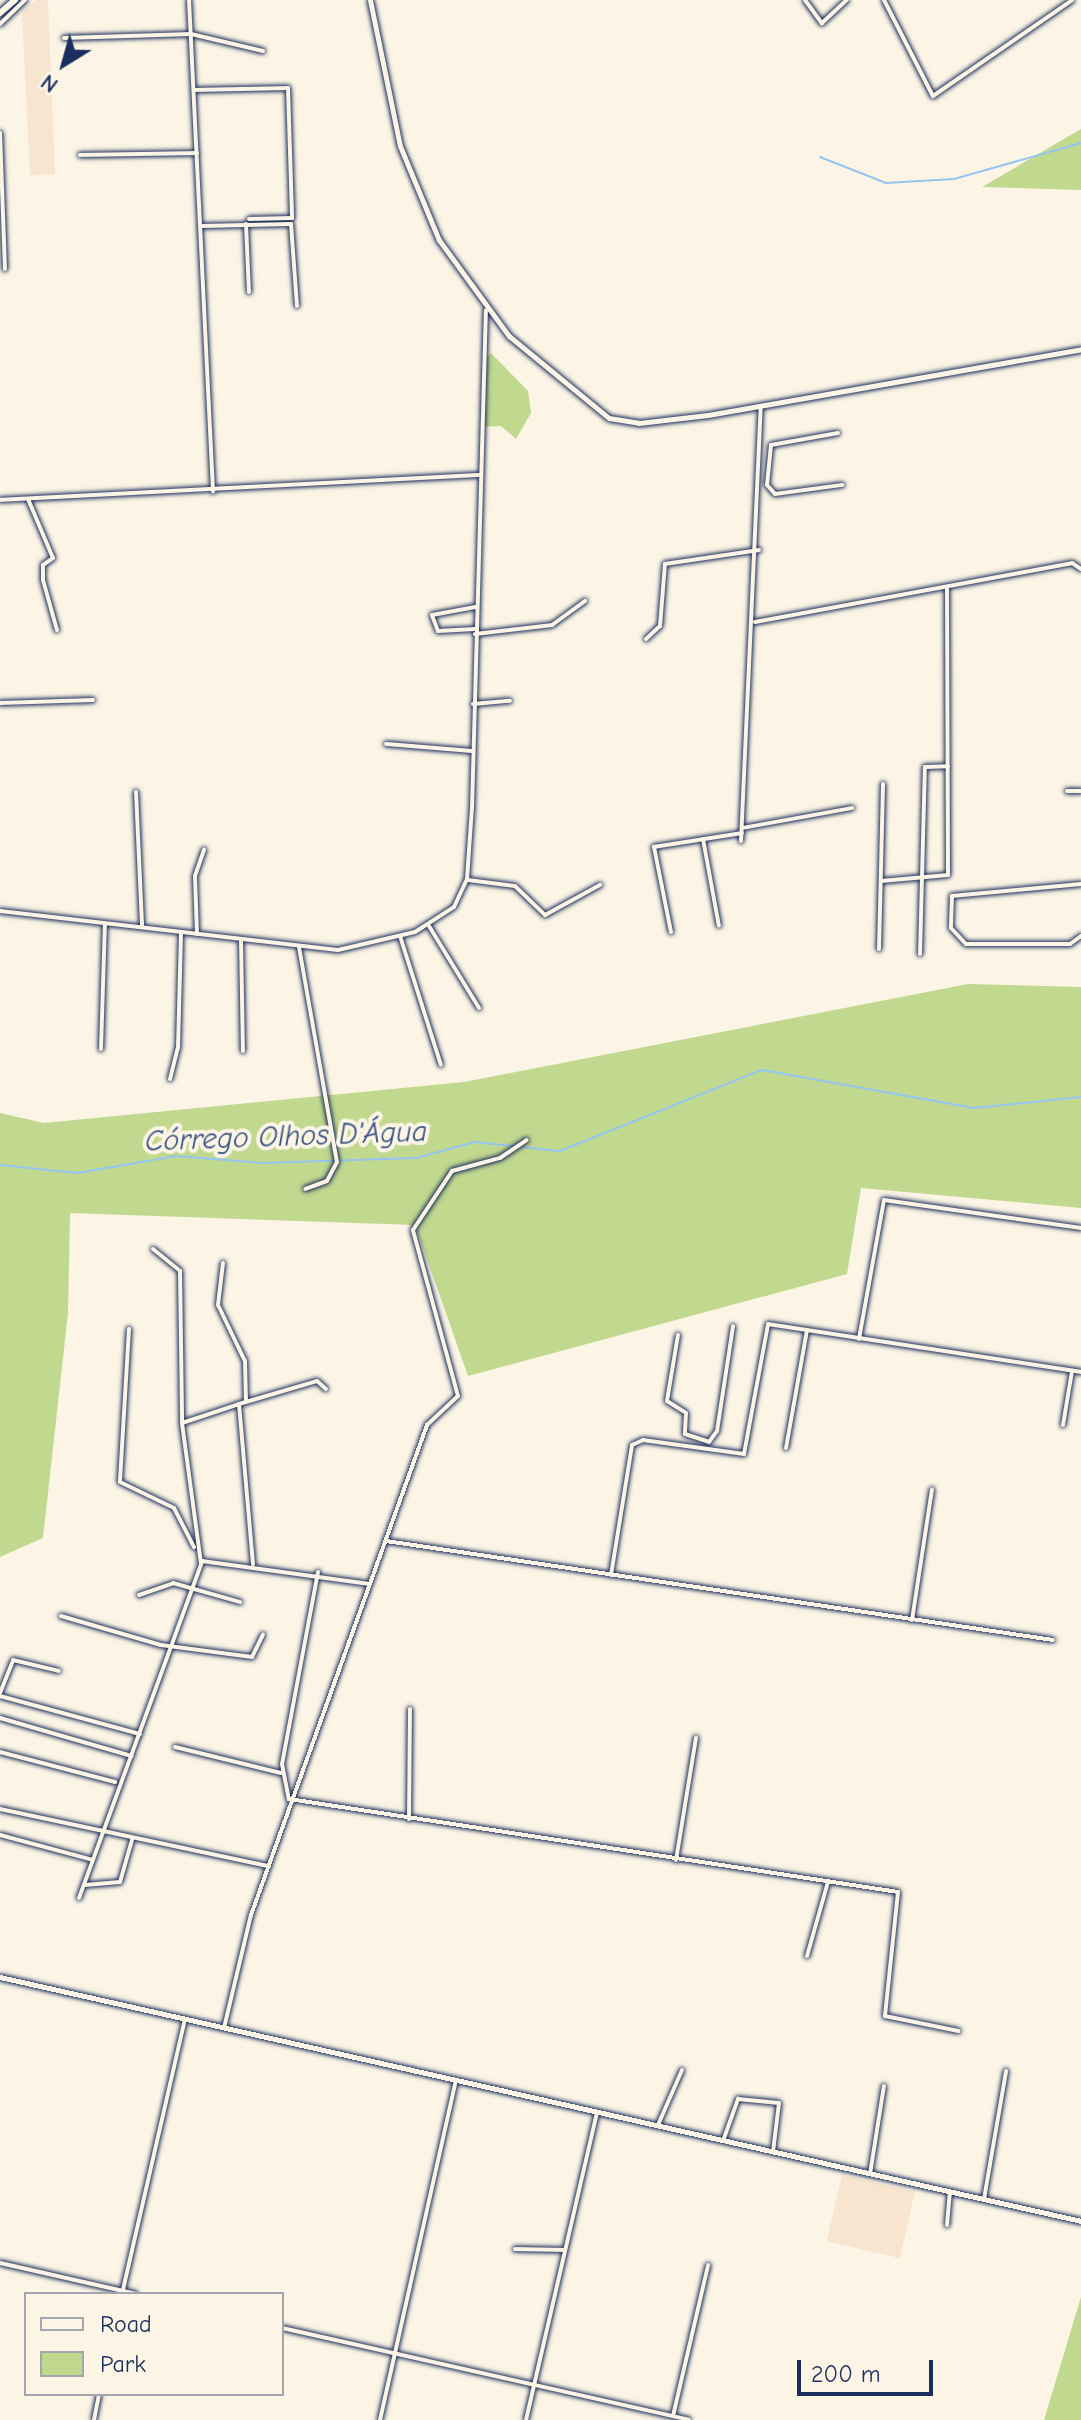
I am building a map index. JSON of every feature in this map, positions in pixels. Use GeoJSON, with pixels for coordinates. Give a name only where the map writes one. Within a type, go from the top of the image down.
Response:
{"type":"FeatureCollection","features":[{"type":"Feature","properties":{"kind":"main road"},"geometry":{"type":"LineString","coordinates":[[1,10],[15,0]]}},
{"type":"Feature","properties":{"kind":"street"},"geometry":{"type":"LineString","coordinates":[[0,24],[25,0]]}},
{"type":"Feature","properties":{"kind":"street"},"geometry":{"type":"LineString","coordinates":[[189,0],[213,491]]}},
{"type":"Feature","properties":{"kind":"street"},"geometry":{"type":"LineString","coordinates":[[370,0],[413,183],[439,240],[486,310],[612,419],[648,422],[761,406],[1081,349]]}},
{"type":"Feature","properties":{"kind":"street"},"geometry":{"type":"LineString","coordinates":[[805,0],[822,23],[847,0]]}},
{"type":"Feature","properties":{"kind":"street"},"geometry":{"type":"LineString","coordinates":[[884,0],[933,96],[1072,0]]}},
{"type":"Feature","properties":{"kind":"street"},"geometry":{"type":"LineString","coordinates":[[64,38],[191,34],[263,51]]}},
{"type":"Feature","properties":{"kind":"street"},"geometry":{"type":"LineString","coordinates":[[194,90],[288,88],[292,218],[201,226]]}},
{"type":"Feature","properties":{"kind":"street"},"geometry":{"type":"LineString","coordinates":[[0,133],[5,269]]}},
{"type":"Feature","properties":{"kind":"street"},"geometry":{"type":"LineString","coordinates":[[80,155],[197,153]]}},
{"type":"Feature","properties":{"kind":"street"},"geometry":{"type":"LineString","coordinates":[[248,222],[249,292]]}},
{"type":"Feature","properties":{"kind":"street"},"geometry":{"type":"LineString","coordinates":[[248,222],[293,226],[297,306]]}},
{"type":"Feature","properties":{"kind":"street"},"geometry":{"type":"LineString","coordinates":[[0,911],[338,950],[429,926],[454,907],[467,879],[486,310]]}},
{"type":"Feature","properties":{"kind":"street"},"geometry":{"type":"LineString","coordinates":[[741,841],[759,550],[761,406]]}},
{"type":"Feature","properties":{"kind":"street"},"geometry":{"type":"LineString","coordinates":[[838,433],[776,442],[768,470],[775,494],[842,485]]}},
{"type":"Feature","properties":{"kind":"street"},"geometry":{"type":"LineString","coordinates":[[760,470],[768,470]]}},
{"type":"Feature","properties":{"kind":"street"},"geometry":{"type":"LineString","coordinates":[[0,500],[480,475]]}},
{"type":"Feature","properties":{"kind":"street"},"geometry":{"type":"LineString","coordinates":[[28,499],[53,558],[43,565],[43,580],[57,630]]}},
{"type":"Feature","properties":{"kind":"street"},"geometry":{"type":"LineString","coordinates":[[646,639],[660,626],[665,564],[759,550]]}},
{"type":"Feature","properties":{"kind":"street"},"geometry":{"type":"LineString","coordinates":[[755,622],[947,589],[1072,563],[1081,569]]}},
{"type":"Feature","properties":{"kind":"street"},"geometry":{"type":"LineString","coordinates":[[881,881],[923,881],[948,875],[947,589]]}},
{"type":"Feature","properties":{"kind":"street"},"geometry":{"type":"LineString","coordinates":[[475,607],[432,615],[441,632],[552,625],[585,601]]}},
{"type":"Feature","properties":{"kind":"street"},"geometry":{"type":"LineString","coordinates":[[0,703],[93,700]]}},
{"type":"Feature","properties":{"kind":"street"},"geometry":{"type":"LineString","coordinates":[[472,704],[510,701]]}},
{"type":"Feature","properties":{"kind":"street"},"geometry":{"type":"LineString","coordinates":[[386,744],[473,751]]}},
{"type":"Feature","properties":{"kind":"street"},"geometry":{"type":"LineString","coordinates":[[920,954],[925,767],[948,766]]}},
{"type":"Feature","properties":{"kind":"street"},"geometry":{"type":"LineString","coordinates":[[879,949],[883,784]]}},
{"type":"Feature","properties":{"kind":"street"},"geometry":{"type":"LineString","coordinates":[[1067,791],[1081,791]]}},
{"type":"Feature","properties":{"kind":"street"},"geometry":{"type":"LineString","coordinates":[[136,792],[142,927]]}},
{"type":"Feature","properties":{"kind":"street"},"geometry":{"type":"LineString","coordinates":[[671,932],[654,847],[852,808]]}},
{"type":"Feature","properties":{"kind":"street"},"geometry":{"type":"LineString","coordinates":[[703,839],[719,926]]}},
{"type":"Feature","properties":{"kind":"street"},"geometry":{"type":"LineString","coordinates":[[197,934],[195,876],[204,850]]}},
{"type":"Feature","properties":{"kind":"street"},"geometry":{"type":"LineString","coordinates":[[467,879],[515,886],[545,915],[600,885]]}},
{"type":"Feature","properties":{"kind":"street"},"geometry":{"type":"LineString","coordinates":[[1081,884],[952,896],[951,928],[966,944],[1070,944],[1081,936]]}},
{"type":"Feature","properties":{"kind":"street"},"geometry":{"type":"LineString","coordinates":[[101,1049],[105,923]]}},
{"type":"Feature","properties":{"kind":"street"},"geometry":{"type":"LineString","coordinates":[[429,926],[479,1008]]}},
{"type":"Feature","properties":{"kind":"street"},"geometry":{"type":"LineString","coordinates":[[170,1079],[178,1048],[181,933]]}},
{"type":"Feature","properties":{"kind":"street"},"geometry":{"type":"LineString","coordinates":[[400,936],[441,1065]]}},
{"type":"Feature","properties":{"kind":"street"},"geometry":{"type":"LineString","coordinates":[[241,940],[243,1051]]}},
{"type":"Feature","properties":{"kind":"street"},"geometry":{"type":"LineString","coordinates":[[299,947],[337,1162],[331,1178],[305,1189]]}},
{"type":"Feature","properties":{"kind":"street"},"geometry":{"type":"LineString","coordinates":[[224,2028],[269,1866],[427,1425],[458,1392],[413,1230],[452,1171],[500,1158],[527,1140]]}},
{"type":"Feature","properties":{"kind":"street"},"geometry":{"type":"LineString","coordinates":[[859,1339],[884,1200],[1081,1228]]}},
{"type":"Feature","properties":{"kind":"street"},"geometry":{"type":"LineString","coordinates":[[153,1249],[180,1271],[182,1423],[196,1553]]}},
{"type":"Feature","properties":{"kind":"street"},"geometry":{"type":"LineString","coordinates":[[223,1263],[218,1305],[245,1361],[246,1402]]}},
{"type":"Feature","properties":{"kind":"street"},"geometry":{"type":"LineString","coordinates":[[685,1434],[714,1440],[733,1326]]}},
{"type":"Feature","properties":{"kind":"street"},"geometry":{"type":"LineString","coordinates":[[611,1575],[632,1445],[744,1454],[765,1327],[807,1330],[1081,1372]]}},
{"type":"Feature","properties":{"kind":"street"},"geometry":{"type":"LineString","coordinates":[[79,1898],[201,1563],[174,1508],[120,1482],[129,1329]]}},
{"type":"Feature","properties":{"kind":"street"},"geometry":{"type":"LineString","coordinates":[[786,1448],[807,1330]]}},
{"type":"Feature","properties":{"kind":"street"},"geometry":{"type":"LineString","coordinates":[[678,1335],[667,1401],[686,1413],[684,1448]]}},
{"type":"Feature","properties":{"kind":"street"},"geometry":{"type":"LineString","coordinates":[[1063,1425],[1072,1371]]}},
{"type":"Feature","properties":{"kind":"street"},"geometry":{"type":"LineString","coordinates":[[182,1423],[317,1381],[326,1389]]}},
{"type":"Feature","properties":{"kind":"street"},"geometry":{"type":"LineString","coordinates":[[239,1404],[253,1564]]}},
{"type":"Feature","properties":{"kind":"street"},"geometry":{"type":"LineString","coordinates":[[912,1620],[932,1490]]}},
{"type":"Feature","properties":{"kind":"street"},"geometry":{"type":"LineString","coordinates":[[386,1541],[1053,1640]]}},
{"type":"Feature","properties":{"kind":"street"},"geometry":{"type":"LineString","coordinates":[[201,1563],[253,1564],[318,1572],[369,1584]]}},
{"type":"Feature","properties":{"kind":"street"},"geometry":{"type":"LineString","coordinates":[[294,1800],[281,1773],[318,1572]]}},
{"type":"Feature","properties":{"kind":"street"},"geometry":{"type":"LineString","coordinates":[[139,1595],[168,1583],[240,1602]]}},
{"type":"Feature","properties":{"kind":"street"},"geometry":{"type":"LineString","coordinates":[[61,1616],[172,1646],[253,1657],[263,1634]]}},
{"type":"Feature","properties":{"kind":"street"},"geometry":{"type":"LineString","coordinates":[[59,1671],[13,1660],[0,1694],[140,1734]]}},
{"type":"Feature","properties":{"kind":"street"},"geometry":{"type":"LineString","coordinates":[[409,1819],[410,1709]]}},
{"type":"Feature","properties":{"kind":"street"},"geometry":{"type":"LineString","coordinates":[[0,1718],[132,1756]]}},
{"type":"Feature","properties":{"kind":"street"},"geometry":{"type":"LineString","coordinates":[[676,1860],[696,1738]]}},
{"type":"Feature","properties":{"kind":"street"},"geometry":{"type":"LineString","coordinates":[[175,1747],[281,1773]]}},
{"type":"Feature","properties":{"kind":"street"},"geometry":{"type":"LineString","coordinates":[[0,1752],[115,1782]]}},
{"type":"Feature","properties":{"kind":"street"},"geometry":{"type":"LineString","coordinates":[[294,1800],[898,1892],[885,2016],[958,2031]]}},
{"type":"Feature","properties":{"kind":"street"},"geometry":{"type":"LineString","coordinates":[[0,1809],[103,1834],[269,1866]]}},
{"type":"Feature","properties":{"kind":"street"},"geometry":{"type":"LineString","coordinates":[[0,1835],[93,1860]]}},
{"type":"Feature","properties":{"kind":"street"},"geometry":{"type":"LineString","coordinates":[[84,1884],[120,1882],[132,1840]]}},
{"type":"Feature","properties":{"kind":"street"},"geometry":{"type":"LineString","coordinates":[[807,1956],[828,1882]]}},
{"type":"Feature","properties":{"kind":"street"},"geometry":{"type":"LineString","coordinates":[[0,1977],[1081,2221]]}},
{"type":"Feature","properties":{"kind":"street"},"geometry":{"type":"LineString","coordinates":[[0,2263],[122,2292],[185,2019]]}},
{"type":"Feature","properties":{"kind":"street"},"geometry":{"type":"LineString","coordinates":[[657,2126],[682,2070]]}},
{"type":"Feature","properties":{"kind":"street"},"geometry":{"type":"LineString","coordinates":[[984,2199],[1006,2071]]}},
{"type":"Feature","properties":{"kind":"street"},"geometry":{"type":"LineString","coordinates":[[380,2420],[456,2080]]}},
{"type":"Feature","properties":{"kind":"street"},"geometry":{"type":"LineString","coordinates":[[870,2174],[884,2086]]}},
{"type":"Feature","properties":{"kind":"street"},"geometry":{"type":"LineString","coordinates":[[723,2141],[738,2099],[779,2103],[773,2152]]}},
{"type":"Feature","properties":{"kind":"street"},"geometry":{"type":"LineString","coordinates":[[526,2420],[597,2112]]}},
{"type":"Feature","properties":{"kind":"street"},"geometry":{"type":"LineString","coordinates":[[947,2225],[950,2192]]}},
{"type":"Feature","properties":{"kind":"street"},"geometry":{"type":"LineString","coordinates":[[515,2249],[565,2250]]}},
{"type":"Feature","properties":{"kind":"street"},"geometry":{"type":"LineString","coordinates":[[673,2416],[708,2265]]}},
{"type":"Feature","properties":{"kind":"street"},"geometry":{"type":"LineString","coordinates":[[284,2328],[689,2420]]}},
{"type":"Feature","properties":{"kind":"street"},"geometry":{"type":"LineString","coordinates":[[94,2420],[99,2396]]}},
{"type":"Feature","properties":{"kind":"shaded area"},"geometry":{"type":"Polygon","coordinates":[[[36,0],[48,0],[55,174],[30,175],[22,12],[36,0]]]}},
{"type":"Feature","properties":{"kind":"shaded area"},"geometry":{"type":"Polygon","coordinates":[[[842,2175],[915,2192],[900,2258],[827,2241],[842,2175]]]}},
{"type":"Feature","properties":{"kind":"green space"},"geometry":{"type":"Polygon","coordinates":[[[1081,129],[1081,190],[982,187],[1081,129]]]}},
{"type":"Feature","properties":{"kind":"green space"},"geometry":{"type":"Polygon","coordinates":[[[491,353],[528,391],[531,413],[516,439],[501,426],[483,427],[484,361],[491,353]]]}},
{"type":"Feature","properties":{"kind":"green space"},"geometry":{"type":"Polygon","coordinates":[[[968,984],[1081,987],[1081,1208],[861,1188],[847,1274],[468,1376],[415,1225],[70,1213],[68,1313],[43,1538],[0,1557],[0,1113],[44,1123],[464,1082],[968,984]]]}},
{"type":"Feature","properties":{"kind":"green space"},"geometry":{"type":"Polygon","coordinates":[[[1081,2297],[1081,2420],[1044,2420],[1081,2297]]]}},
{"type":"Feature","properties":{"kind":"waterway"},"geometry":{"type":"LineString","coordinates":[[820,157],[886,183],[954,179],[1081,143]]}},
{"type":"Feature","properties":{"kind":"waterway","name":"Córrego Olhos D'Água"},"geometry":{"type":"LineString","coordinates":[[520,1147],[560,1151],[762,1070],[974,1108],[1081,1097]]}},
{"type":"Feature","properties":{"kind":"waterway","name":"Córrego Olhos D'Água"},"geometry":{"type":"LineString","coordinates":[[0,1165],[77,1173],[176,1156],[262,1163],[416,1158],[475,1142],[514,1146]]}}]}
